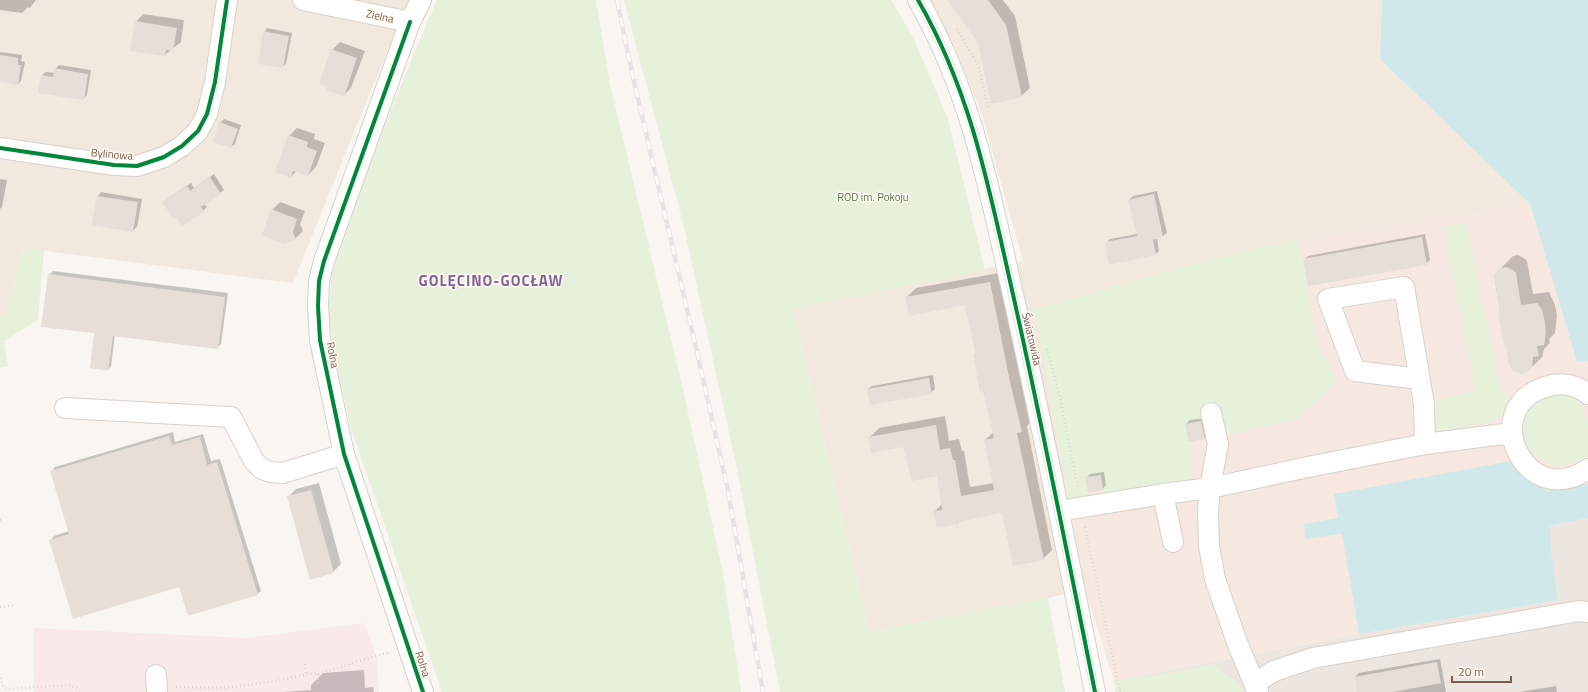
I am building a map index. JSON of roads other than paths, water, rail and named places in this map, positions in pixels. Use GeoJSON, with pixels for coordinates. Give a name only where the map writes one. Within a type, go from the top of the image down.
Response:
{"type":"FeatureCollection","features":[{"type":"Feature","properties":{"kind":"street","name":"Bylinowa"},"geometry":{"type":"LineString","coordinates":[[0,148],[114,165],[137,166],[164,157],[182,146],[198,131],[207,114],[215,82],[226,0]]}},
{"type":"Feature","properties":{"kind":"street","name":"Zielna"},"geometry":{"type":"LineString","coordinates":[[303,0],[410,22]]}},
{"type":"Feature","properties":{"kind":"street"},"geometry":{"type":"LineString","coordinates":[[410,22],[421,0]]}},
{"type":"Feature","properties":{"kind":"street","name":"Światowida"},"geometry":{"type":"LineString","coordinates":[[918,0],[950,62],[975,133],[1032,381],[1095,692]]}},
{"type":"Feature","properties":{"kind":"street","name":"Rolna"},"geometry":{"type":"LineString","coordinates":[[410,22],[324,261],[319,281],[318,306],[320,340],[344,454],[423,692]]}},
{"type":"Feature","properties":{"kind":"street"},"geometry":{"type":"LineString","coordinates":[[1419,379],[1355,371],[1328,298],[1404,287],[1424,404],[1426,444]]}},
{"type":"Feature","properties":{"kind":"street"},"geometry":{"type":"LineString","coordinates":[[1588,394],[1575,387],[1563,384],[1539,388],[1530,394],[1519,407],[1513,422],[1512,433],[1518,455],[1529,467],[1542,476],[1562,478],[1582,473],[1588,469]]}},
{"type":"Feature","properties":{"kind":"street"},"geometry":{"type":"LineString","coordinates":[[64,408],[231,417],[254,461],[262,469],[271,472],[283,473],[344,454]]}},
{"type":"Feature","properties":{"kind":"street"},"geometry":{"type":"LineString","coordinates":[[1211,413],[1218,444],[1210,488],[1208,512],[1209,546],[1215,578],[1238,645],[1256,688],[1274,672],[1313,658],[1579,610],[1588,612]]}},
{"type":"Feature","properties":{"kind":"street"},"geometry":{"type":"LineString","coordinates":[[1059,511],[1210,488],[1426,444],[1512,433]]}},
{"type":"Feature","properties":{"kind":"street"},"geometry":{"type":"LineString","coordinates":[[1163,494],[1173,542]]}},
{"type":"Feature","properties":{"kind":"water"},"geometry":{"type":"Polygon","coordinates":[[[1382,0],[1588,0],[1588,363],[1587,361],[1577,362],[1530,204],[1380,59],[1382,0]]]}},
{"type":"Feature","properties":{"kind":"water"},"geometry":{"type":"Polygon","coordinates":[[[1511,461],[1546,491],[1588,484],[1588,518],[1552,525],[1550,527],[1551,551],[1558,600],[1359,634],[1342,534],[1305,539],[1304,524],[1338,518],[1334,494],[1511,461]]]}},
{"type":"Feature","properties":{"kind":"tram line"},"geometry":{"type":"LineString","coordinates":[[913,0],[935,42],[954,85],[965,115],[978,159],[1051,492],[1091,692]]}},
{"type":"Feature","properties":{"kind":"tram line"},"geometry":{"type":"LineString","coordinates":[[923,0],[941,34],[956,69],[981,141],[991,178],[1038,390],[1099,692]]}},
{"type":"Feature","properties":{"kind":"railway"},"geometry":{"type":"LineString","coordinates":[[617,0],[632,73],[728,491],[763,692]]}},
{"type":"Feature","properties":{"kind":"district","name":"GOLĘCINO-GOCŁAW"},"geometry":{"type":"Point","coordinates":[491,281]}},
{"type":"Feature","properties":{"kind":"park label","name":"ROD im. Pokoju"},"geometry":{"type":"Point","coordinates":[873,197]}}]}
